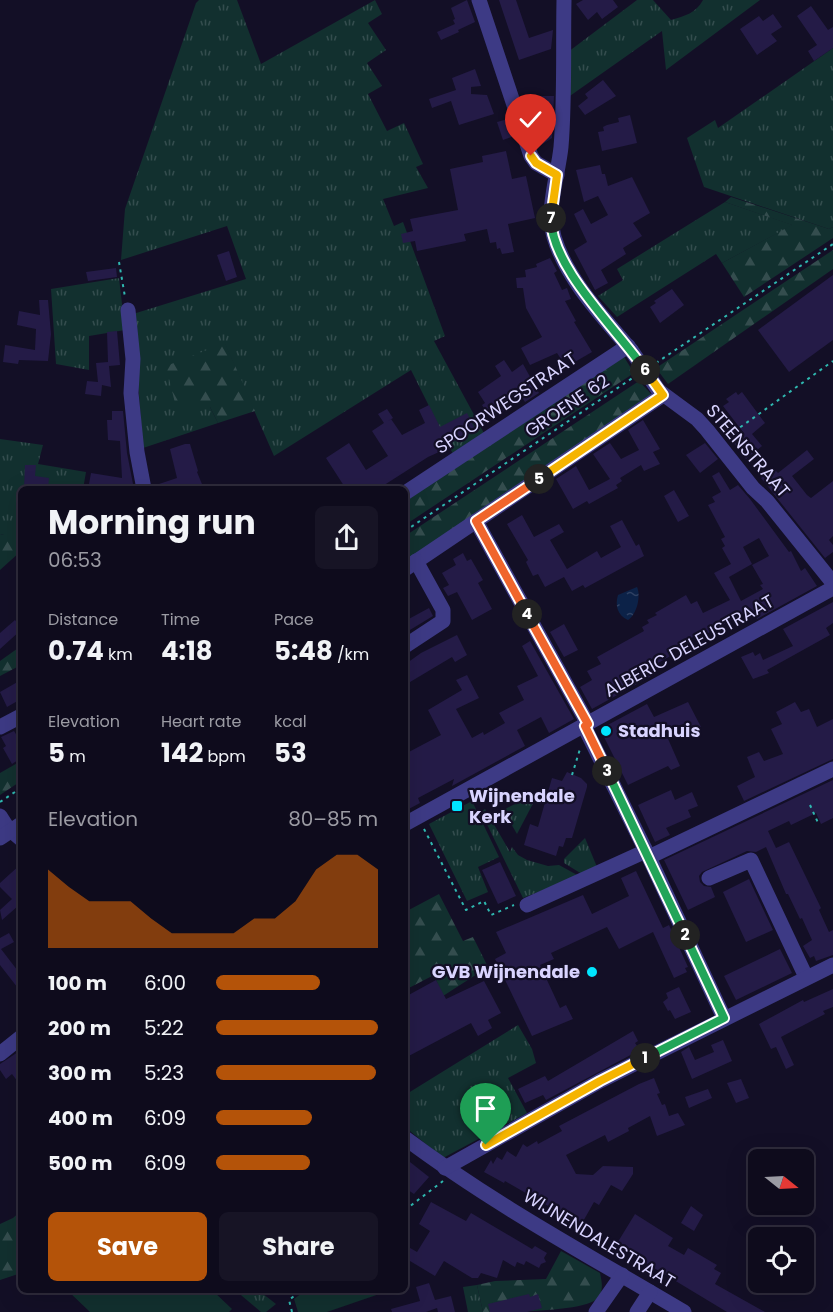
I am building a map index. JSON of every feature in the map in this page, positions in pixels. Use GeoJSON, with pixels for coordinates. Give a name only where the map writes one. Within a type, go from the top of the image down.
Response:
{"type":"FeatureCollection","features":[{"type":"Feature","properties":{"kind":"street"},"geometry":{"type":"LineString","coordinates":[[479,0],[531,156],[536,163],[557,175]]}},
{"type":"Feature","properties":{"kind":"street","name":"STEENSTRAAT"},"geometry":{"type":"LineString","coordinates":[[564,0],[562,126],[551,208],[551,224],[557,245],[570,271],[588,297],[630,348],[661,393],[697,419],[753,488],[767,501],[833,585]]}},
{"type":"Feature","properties":{"kind":"street"},"geometry":{"type":"LineString","coordinates":[[128,310],[133,359],[131,393],[137,452],[143,486]]}},
{"type":"Feature","properties":{"kind":"street","name":"SPOORWEGSTRAAT"},"geometry":{"type":"LineString","coordinates":[[408,491],[630,348]]}},
{"type":"Feature","properties":{"kind":"street"},"geometry":{"type":"LineString","coordinates":[[408,644],[443,621],[444,616],[443,610],[411,565],[661,393]]}},
{"type":"Feature","properties":{"kind":"street"},"geometry":{"type":"LineString","coordinates":[[476,521],[648,854],[724,1018]]}},
{"type":"Feature","properties":{"kind":"street","name":"ALBERIC DELEUSTRAAT"},"geometry":{"type":"LineString","coordinates":[[412,820],[582,728],[833,585]]}},
{"type":"Feature","properties":{"kind":"street"},"geometry":{"type":"LineString","coordinates":[[0,727],[18,718]]}},
{"type":"Feature","properties":{"kind":"street"},"geometry":{"type":"LineString","coordinates":[[527,905],[648,854],[833,769]]}},
{"type":"Feature","properties":{"kind":"street"},"geometry":{"type":"LineString","coordinates":[[709,878],[751,860],[806,977]]}},
{"type":"Feature","properties":{"kind":"street"},"geometry":{"type":"LineString","coordinates":[[449,1170],[600,1081],[833,965]]}},
{"type":"Feature","properties":{"kind":"street"},"geometry":{"type":"LineString","coordinates":[[0,1054],[18,1039]]}},
{"type":"Feature","properties":{"kind":"street","name":"WIJNENDALESTRAAT"},"geometry":{"type":"LineString","coordinates":[[408,1140],[506,1207],[684,1312]]}},
{"type":"Feature","properties":{"kind":"street"},"geometry":{"type":"LineString","coordinates":[[596,1312],[622,1275]]}},
{"type":"Feature","properties":{"kind":"street"},"geometry":{"type":"LineString","coordinates":[[637,1312],[650,1292]]}},
{"type":"Feature","properties":{"kind":"path"},"geometry":{"type":"LineString","coordinates":[[652,365],[833,244]]}},
{"type":"Feature","properties":{"kind":"path"},"geometry":{"type":"LineString","coordinates":[[119,262],[128,310]]}},
{"type":"Feature","properties":{"kind":"path"},"geometry":{"type":"LineString","coordinates":[[718,443],[833,361]]}},
{"type":"Feature","properties":{"kind":"path","name":"GROENE 62"},"geometry":{"type":"LineString","coordinates":[[408,529],[643,371]]}},
{"type":"Feature","properties":{"kind":"path"},"geometry":{"type":"LineString","coordinates":[[572,775],[581,747],[582,728]]}},
{"type":"Feature","properties":{"kind":"path"},"geometry":{"type":"LineString","coordinates":[[0,802],[18,790]]}},
{"type":"Feature","properties":{"kind":"path"},"geometry":{"type":"LineString","coordinates":[[810,805],[819,825]]}},
{"type":"Feature","properties":{"kind":"path"},"geometry":{"type":"LineString","coordinates":[[412,820],[466,910],[484,900],[491,915],[522,902],[527,905]]}},
{"type":"Feature","properties":{"kind":"path"},"geometry":{"type":"LineString","coordinates":[[408,1207],[449,1170]]}},
{"type":"Feature","properties":{"kind":"path"},"geometry":{"type":"LineString","coordinates":[[292,1312],[289,1300],[298,1293]]}},
{"type":"Feature","properties":{"kind":"green space"},"geometry":{"type":"Polygon","coordinates":[[[199,0],[237,0],[261,64],[375,0],[382,14],[368,23],[386,50],[367,63],[382,86],[368,94],[387,131],[404,123],[423,164],[416,167],[428,188],[383,199],[394,226],[403,222],[445,336],[434,341],[485,435],[454,456],[411,370],[274,456],[225,344],[210,407],[218,423],[143,448],[133,314],[246,279],[227,226],[121,260],[125,209],[196,3],[199,0]]]}},
{"type":"Feature","properties":{"kind":"green space"},"geometry":{"type":"Polygon","coordinates":[[[637,0],[653,0],[671,20],[693,11],[703,0],[760,0],[666,70],[662,31],[567,98],[568,52],[637,0]]]}},
{"type":"Feature","properties":{"kind":"green space"},"geometry":{"type":"Polygon","coordinates":[[[833,48],[833,227],[829,229],[704,187],[687,138],[715,120],[718,128],[833,48]]]}},
{"type":"Feature","properties":{"kind":"green space"},"geometry":{"type":"Polygon","coordinates":[[[731,197],[829,229],[833,227],[833,238],[744,297],[722,263],[792,225],[725,202],[731,197]]]}},
{"type":"Feature","properties":{"kind":"green space"},"geometry":{"type":"Polygon","coordinates":[[[725,202],[793,225],[722,263],[716,254],[617,317],[598,296],[623,280],[617,269],[725,202]]]}},
{"type":"Feature","properties":{"kind":"green space"},"geometry":{"type":"Polygon","coordinates":[[[833,250],[833,269],[668,384],[656,368],[833,250]]]}},
{"type":"Feature","properties":{"kind":"green space"},"geometry":{"type":"Polygon","coordinates":[[[119,278],[125,330],[89,336],[89,370],[56,364],[51,289],[119,278]]]}},
{"type":"Feature","properties":{"kind":"green space"},"geometry":{"type":"Polygon","coordinates":[[[225,343],[255,411],[218,423],[210,407],[175,403],[166,366],[225,343]]]}},
{"type":"Feature","properties":{"kind":"green space"},"geometry":{"type":"Polygon","coordinates":[[[624,357],[634,373],[408,523],[408,496],[624,357]]]}},
{"type":"Feature","properties":{"kind":"green space"},"geometry":{"type":"Polygon","coordinates":[[[639,381],[653,396],[408,561],[408,534],[639,381]]]}},
{"type":"Feature","properties":{"kind":"green space"},"geometry":{"type":"Polygon","coordinates":[[[0,439],[43,445],[38,464],[86,472],[84,486],[18,486],[18,534],[0,535],[0,439]]]}},
{"type":"Feature","properties":{"kind":"green space"},"geometry":{"type":"Polygon","coordinates":[[[18,534],[18,554],[0,570],[0,535],[18,534]]]}},
{"type":"Feature","properties":{"kind":"green space"},"geometry":{"type":"Polygon","coordinates":[[[18,648],[18,667],[0,676],[0,661],[18,648]]]}},
{"type":"Feature","properties":{"kind":"green space"},"geometry":{"type":"Polygon","coordinates":[[[18,763],[18,783],[0,795],[0,773],[18,763]]]}},
{"type":"Feature","properties":{"kind":"green space"},"geometry":{"type":"Polygon","coordinates":[[[539,792],[517,834],[503,810],[539,792]]]}},
{"type":"Feature","properties":{"kind":"green space"},"geometry":{"type":"Polygon","coordinates":[[[472,801],[499,857],[478,867],[488,892],[467,901],[429,824],[472,801]]]}},
{"type":"Feature","properties":{"kind":"green space"},"geometry":{"type":"Polygon","coordinates":[[[485,809],[510,852],[512,847],[518,855],[527,860],[548,866],[559,865],[579,876],[523,898],[481,812],[485,809]]]}},
{"type":"Feature","properties":{"kind":"green space"},"geometry":{"type":"Polygon","coordinates":[[[585,838],[597,867],[582,874],[564,863],[564,859],[585,838]]]}},
{"type":"Feature","properties":{"kind":"green space"},"geometry":{"type":"Polygon","coordinates":[[[439,894],[463,941],[473,937],[488,967],[443,996],[434,975],[408,988],[408,910],[439,894]]]}},
{"type":"Feature","properties":{"kind":"green space"},"geometry":{"type":"Polygon","coordinates":[[[518,1025],[532,1049],[536,1063],[508,1078],[527,1113],[443,1158],[408,1129],[408,1093],[518,1025]]]}},
{"type":"Feature","properties":{"kind":"green space"},"geometry":{"type":"Polygon","coordinates":[[[18,1214],[18,1274],[0,1280],[0,1224],[18,1214]]]}},
{"type":"Feature","properties":{"kind":"green space"},"geometry":{"type":"Polygon","coordinates":[[[561,1251],[600,1273],[602,1290],[597,1299],[576,1307],[561,1309],[483,1312],[477,1285],[495,1281],[546,1279],[561,1251]]]}},
{"type":"Feature","properties":{"kind":"green space"},"geometry":{"type":"Polygon","coordinates":[[[477,1285],[483,1312],[468,1312],[463,1287],[477,1285]]]}},
{"type":"Feature","properties":{"kind":"green space"},"geometry":{"type":"Polygon","coordinates":[[[70,1293],[215,1293],[232,1309],[229,1312],[90,1312],[70,1293]]]}},
{"type":"Feature","properties":{"kind":"green space"},"geometry":{"type":"Polygon","coordinates":[[[239,1293],[262,1293],[276,1304],[266,1312],[261,1312],[239,1293]]]}},
{"type":"Feature","properties":{"kind":"green space"},"geometry":{"type":"Polygon","coordinates":[[[302,1293],[382,1293],[327,1312],[298,1312],[294,1299],[302,1293]]]}},
{"type":"Feature","properties":{"kind":"water"},"geometry":{"type":"Polygon","coordinates":[[[637,587],[639,595],[637,605],[634,614],[628,620],[621,615],[618,609],[618,595],[637,587]]]}},
{"type":"Feature","properties":{"kind":"building"},"geometry":{"type":"Polygon","coordinates":[[[467,0],[475,22],[441,40],[437,32],[455,24],[451,8],[467,0]]]}},
{"type":"Feature","properties":{"kind":"building"},"geometry":{"type":"Polygon","coordinates":[[[499,0],[516,0],[529,38],[553,30],[551,49],[519,60],[499,0]]]}},
{"type":"Feature","properties":{"kind":"building"},"geometry":{"type":"Polygon","coordinates":[[[583,0],[613,0],[618,7],[602,19],[597,12],[588,20],[576,4],[583,0]]]}},
{"type":"Feature","properties":{"kind":"building"},"geometry":{"type":"Polygon","coordinates":[[[811,6],[828,30],[833,27],[833,48],[814,61],[808,51],[817,45],[797,16],[811,6]]]}},
{"type":"Feature","properties":{"kind":"building"},"geometry":{"type":"Polygon","coordinates":[[[773,14],[782,27],[771,34],[777,41],[757,55],[740,29],[759,16],[763,21],[773,14]]]}},
{"type":"Feature","properties":{"kind":"building"},"geometry":{"type":"Polygon","coordinates":[[[475,69],[481,86],[471,87],[471,94],[487,95],[494,114],[459,125],[451,101],[432,108],[429,99],[456,90],[452,78],[475,69]]]}},
{"type":"Feature","properties":{"kind":"building"},"geometry":{"type":"Polygon","coordinates":[[[603,80],[616,96],[585,115],[578,106],[588,98],[585,94],[603,80]]]}},
{"type":"Feature","properties":{"kind":"building"},"geometry":{"type":"Polygon","coordinates":[[[538,96],[554,96],[552,138],[538,147],[523,101],[538,96]]]}},
{"type":"Feature","properties":{"kind":"building"},"geometry":{"type":"Polygon","coordinates":[[[630,115],[637,143],[602,151],[598,132],[604,131],[603,127],[607,125],[619,122],[618,118],[630,115]]]}},
{"type":"Feature","properties":{"kind":"building"},"geometry":{"type":"Polygon","coordinates":[[[508,119],[514,136],[503,140],[497,122],[508,119]]]}},
{"type":"Feature","properties":{"kind":"building"},"geometry":{"type":"Polygon","coordinates":[[[506,151],[512,179],[526,176],[535,218],[508,224],[514,252],[502,254],[500,248],[497,249],[496,242],[490,243],[487,229],[464,234],[466,241],[417,251],[415,241],[403,243],[401,234],[413,231],[410,219],[458,210],[450,169],[483,162],[482,156],[506,151]]]}},
{"type":"Feature","properties":{"kind":"building"},"geometry":{"type":"Polygon","coordinates":[[[600,165],[608,186],[632,177],[650,213],[633,223],[642,236],[623,248],[626,254],[601,270],[608,283],[595,290],[574,250],[587,242],[574,214],[583,209],[591,224],[608,215],[598,196],[584,202],[576,170],[600,165]]]}},
{"type":"Feature","properties":{"kind":"building"},"geometry":{"type":"Polygon","coordinates":[[[229,251],[237,277],[226,281],[217,255],[229,251]]]}},
{"type":"Feature","properties":{"kind":"building"},"geometry":{"type":"Polygon","coordinates":[[[550,258],[557,271],[554,273],[562,290],[567,288],[571,299],[565,301],[576,321],[574,322],[592,352],[573,363],[568,355],[561,359],[557,353],[530,365],[521,348],[542,337],[526,308],[523,288],[517,288],[516,278],[526,277],[525,270],[537,267],[536,264],[550,258]]]}},
{"type":"Feature","properties":{"kind":"building"},"geometry":{"type":"Polygon","coordinates":[[[116,268],[117,277],[88,281],[86,272],[116,268]]]}},
{"type":"Feature","properties":{"kind":"building"},"geometry":{"type":"Polygon","coordinates":[[[833,275],[833,340],[789,372],[758,330],[833,275]]]}},
{"type":"Feature","properties":{"kind":"building"},"geometry":{"type":"Polygon","coordinates":[[[672,289],[684,305],[660,323],[650,307],[656,303],[654,301],[672,289]]]}},
{"type":"Feature","properties":{"kind":"building"},"geometry":{"type":"Polygon","coordinates":[[[39,300],[48,300],[51,334],[48,361],[19,360],[18,364],[3,362],[5,345],[35,350],[36,329],[17,325],[19,311],[40,315],[39,300]]]}},
{"type":"Feature","properties":{"kind":"building"},"geometry":{"type":"Polygon","coordinates":[[[117,331],[120,365],[109,366],[111,387],[102,385],[101,396],[85,394],[87,381],[98,382],[96,363],[108,362],[107,332],[117,331]]]}},
{"type":"Feature","properties":{"kind":"building"},"geometry":{"type":"Polygon","coordinates":[[[504,360],[512,372],[523,364],[539,393],[525,402],[523,399],[491,419],[482,405],[485,403],[478,392],[501,376],[495,366],[504,360]]]}},
{"type":"Feature","properties":{"kind":"building"},"geometry":{"type":"Polygon","coordinates":[[[736,392],[738,395],[742,392],[765,423],[752,434],[762,446],[746,459],[732,441],[743,432],[723,406],[729,402],[726,399],[736,392]]]}},
{"type":"Feature","properties":{"kind":"building"},"geometry":{"type":"Polygon","coordinates":[[[429,405],[440,427],[467,413],[475,429],[447,445],[448,448],[428,457],[383,486],[344,486],[326,458],[349,443],[366,470],[388,456],[372,431],[384,423],[378,414],[387,409],[393,418],[391,419],[402,435],[425,423],[419,410],[429,405]]]}},
{"type":"Feature","properties":{"kind":"building"},"geometry":{"type":"Polygon","coordinates":[[[112,411],[123,411],[127,453],[133,486],[89,484],[91,473],[122,478],[120,441],[108,440],[107,420],[112,420],[112,411]]]}},
{"type":"Feature","properties":{"kind":"building"},"geometry":{"type":"Polygon","coordinates":[[[643,420],[660,449],[653,452],[660,464],[644,471],[641,465],[620,478],[622,481],[616,485],[618,488],[589,504],[587,501],[573,509],[556,479],[576,466],[589,490],[610,479],[593,454],[610,443],[621,459],[639,450],[628,430],[643,420]]]}},
{"type":"Feature","properties":{"kind":"building"},"geometry":{"type":"Polygon","coordinates":[[[705,443],[718,459],[700,473],[686,455],[705,443]]]}},
{"type":"Feature","properties":{"kind":"building"},"geometry":{"type":"Polygon","coordinates":[[[190,444],[203,486],[153,486],[177,478],[170,449],[190,444]]]}},
{"type":"Feature","properties":{"kind":"building"},"geometry":{"type":"Polygon","coordinates":[[[807,450],[814,459],[792,476],[807,495],[811,498],[833,481],[833,536],[829,540],[833,545],[833,552],[825,558],[761,478],[774,469],[778,473],[807,450]]]}},
{"type":"Feature","properties":{"kind":"building"},"geometry":{"type":"Polygon","coordinates":[[[25,465],[36,465],[35,476],[49,478],[48,486],[24,486],[25,465]]]}},
{"type":"Feature","properties":{"kind":"building"},"geometry":{"type":"Polygon","coordinates":[[[719,472],[730,490],[738,485],[789,552],[791,551],[801,571],[805,568],[817,586],[757,619],[751,609],[701,637],[699,634],[687,640],[671,649],[674,654],[658,663],[660,667],[654,671],[655,674],[592,709],[580,687],[592,680],[587,671],[601,664],[597,657],[644,631],[642,627],[649,623],[647,620],[657,615],[655,613],[686,595],[691,604],[697,601],[703,613],[730,600],[714,573],[731,564],[722,548],[725,546],[721,539],[725,537],[708,505],[715,502],[712,497],[721,492],[712,476],[719,472]],[[759,538],[743,547],[752,564],[729,577],[741,601],[763,589],[760,585],[763,584],[752,565],[769,556],[759,538]]]}},
{"type":"Feature","properties":{"kind":"building"},"geometry":{"type":"Polygon","coordinates":[[[674,490],[689,516],[678,522],[664,496],[674,490]]]}},
{"type":"Feature","properties":{"kind":"building"},"geometry":{"type":"Polygon","coordinates":[[[522,515],[534,537],[559,524],[564,532],[550,540],[567,569],[597,551],[601,558],[621,547],[610,526],[622,520],[636,546],[639,544],[644,556],[585,588],[583,585],[572,591],[564,577],[545,587],[538,574],[533,576],[526,562],[528,560],[507,524],[522,515]]]}},
{"type":"Feature","properties":{"kind":"building"},"geometry":{"type":"Polygon","coordinates":[[[463,553],[467,561],[471,559],[483,580],[478,583],[492,609],[472,620],[457,592],[448,596],[443,588],[449,585],[442,573],[456,565],[453,559],[463,553]]]}},
{"type":"Feature","properties":{"kind":"building"},"geometry":{"type":"Polygon","coordinates":[[[833,602],[833,623],[826,628],[830,635],[767,670],[769,673],[753,679],[741,657],[753,652],[755,656],[760,653],[763,660],[793,646],[783,629],[833,602]]]}},
{"type":"Feature","properties":{"kind":"building"},"geometry":{"type":"Polygon","coordinates":[[[429,608],[433,616],[408,631],[408,619],[429,608]]]}},
{"type":"Feature","properties":{"kind":"building"},"geometry":{"type":"Polygon","coordinates":[[[15,620],[18,624],[18,633],[0,649],[0,633],[15,620]]]}},
{"type":"Feature","properties":{"kind":"building"},"geometry":{"type":"Polygon","coordinates":[[[564,624],[578,650],[564,657],[550,632],[564,624]]]}},
{"type":"Feature","properties":{"kind":"building"},"geometry":{"type":"Polygon","coordinates":[[[457,635],[467,655],[455,662],[452,657],[408,683],[408,662],[457,635]]]}},
{"type":"Feature","properties":{"kind":"building"},"geometry":{"type":"Polygon","coordinates":[[[530,641],[574,719],[549,733],[541,717],[517,730],[525,746],[452,786],[454,779],[418,798],[420,803],[408,809],[408,752],[441,735],[428,710],[462,690],[456,680],[467,675],[479,698],[456,709],[472,738],[483,732],[484,735],[505,723],[499,713],[524,700],[517,686],[538,676],[522,646],[530,641]]]}},
{"type":"Feature","properties":{"kind":"building"},"geometry":{"type":"Polygon","coordinates":[[[18,682],[18,701],[7,707],[0,692],[18,682]]]}},
{"type":"Feature","properties":{"kind":"building"},"geometry":{"type":"Polygon","coordinates":[[[688,702],[701,727],[692,731],[688,722],[665,732],[680,766],[671,770],[668,766],[628,785],[600,729],[647,704],[654,717],[688,702]]]}},
{"type":"Feature","properties":{"kind":"building"},"geometry":{"type":"Polygon","coordinates":[[[795,702],[801,712],[809,709],[817,727],[833,719],[833,759],[744,801],[737,786],[755,777],[747,757],[759,752],[764,761],[783,754],[771,729],[782,724],[776,712],[795,702]]]}},
{"type":"Feature","properties":{"kind":"building"},"geometry":{"type":"Polygon","coordinates":[[[14,731],[18,737],[18,760],[12,764],[3,748],[6,746],[1,737],[14,731]]]}},
{"type":"Feature","properties":{"kind":"building"},"geometry":{"type":"Polygon","coordinates":[[[567,772],[581,778],[587,784],[572,838],[566,838],[563,847],[559,846],[556,856],[524,845],[530,824],[538,827],[552,778],[562,781],[567,772]]]}},
{"type":"Feature","properties":{"kind":"building"},"geometry":{"type":"Polygon","coordinates":[[[833,780],[833,818],[821,824],[816,813],[791,825],[789,821],[768,831],[776,848],[789,842],[821,908],[819,910],[829,932],[833,930],[833,955],[816,961],[814,956],[810,958],[803,946],[812,940],[802,918],[800,919],[786,894],[766,847],[756,852],[747,851],[702,872],[699,876],[700,882],[704,886],[711,887],[715,897],[688,910],[664,860],[833,780]]]}},
{"type":"Feature","properties":{"kind":"building"},"geometry":{"type":"Polygon","coordinates":[[[671,790],[675,800],[692,792],[698,806],[688,810],[691,817],[666,828],[670,835],[655,842],[638,805],[671,790]]]}},
{"type":"Feature","properties":{"kind":"building"},"geometry":{"type":"Polygon","coordinates":[[[500,862],[516,896],[498,904],[482,870],[500,862]]]}},
{"type":"Feature","properties":{"kind":"building"},"geometry":{"type":"Polygon","coordinates":[[[18,867],[18,906],[2,920],[0,910],[12,899],[0,887],[0,883],[18,867]]]}},
{"type":"Feature","properties":{"kind":"building"},"geometry":{"type":"Polygon","coordinates":[[[636,871],[663,928],[669,925],[688,967],[685,968],[687,972],[674,978],[653,932],[619,949],[607,927],[551,953],[554,959],[540,965],[560,1008],[566,1005],[573,1019],[532,1036],[495,959],[506,953],[496,932],[583,895],[592,914],[629,896],[621,878],[636,871]]]}},
{"type":"Feature","properties":{"kind":"building"},"geometry":{"type":"Polygon","coordinates":[[[749,879],[773,930],[746,942],[723,892],[749,879]]]}},
{"type":"Feature","properties":{"kind":"building"},"geometry":{"type":"Polygon","coordinates":[[[9,933],[14,942],[1,949],[18,971],[18,988],[0,965],[0,938],[9,933]]]}},
{"type":"Feature","properties":{"kind":"building"},"geometry":{"type":"Polygon","coordinates":[[[780,949],[792,973],[736,1000],[724,976],[780,949]]]}},
{"type":"Feature","properties":{"kind":"building"},"geometry":{"type":"Polygon","coordinates":[[[436,980],[446,999],[484,981],[501,1013],[488,1020],[492,1028],[478,1036],[471,1023],[408,1056],[408,995],[436,980]]]}},
{"type":"Feature","properties":{"kind":"building"},"geometry":{"type":"Polygon","coordinates":[[[679,987],[691,1012],[675,1019],[663,1002],[668,998],[666,993],[679,987]]]}},
{"type":"Feature","properties":{"kind":"building"},"geometry":{"type":"Polygon","coordinates":[[[833,989],[833,1007],[823,1011],[825,1014],[781,1037],[794,1065],[786,1069],[776,1047],[771,1049],[759,1024],[803,1000],[804,1002],[833,989]]]}},
{"type":"Feature","properties":{"kind":"building"},"geometry":{"type":"Polygon","coordinates":[[[633,1031],[638,1041],[635,1043],[640,1050],[546,1100],[543,1095],[525,1103],[518,1089],[545,1076],[548,1081],[633,1031]]]}},
{"type":"Feature","properties":{"kind":"building"},"geometry":{"type":"Polygon","coordinates":[[[723,1040],[732,1061],[692,1079],[681,1052],[689,1047],[695,1060],[714,1052],[711,1045],[723,1040]]]}},
{"type":"Feature","properties":{"kind":"building"},"geometry":{"type":"Polygon","coordinates":[[[18,1052],[18,1082],[12,1074],[6,1079],[0,1070],[0,1064],[18,1052]]]}},
{"type":"Feature","properties":{"kind":"building"},"geometry":{"type":"Polygon","coordinates":[[[654,1078],[660,1093],[657,1094],[662,1105],[665,1104],[669,1116],[678,1113],[685,1125],[657,1136],[650,1116],[608,1142],[605,1135],[566,1155],[576,1174],[593,1175],[603,1166],[633,1167],[633,1174],[622,1191],[611,1185],[599,1205],[594,1202],[581,1225],[505,1181],[504,1183],[484,1172],[491,1160],[493,1164],[497,1157],[502,1160],[507,1151],[516,1157],[523,1144],[527,1147],[537,1141],[538,1144],[562,1131],[559,1126],[654,1078]]]}},
{"type":"Feature","properties":{"kind":"building"},"geometry":{"type":"Polygon","coordinates":[[[741,1079],[749,1098],[736,1103],[727,1083],[741,1079]]]}},
{"type":"Feature","properties":{"kind":"building"},"geometry":{"type":"Polygon","coordinates":[[[708,1089],[712,1098],[689,1108],[685,1097],[708,1089]]]}},
{"type":"Feature","properties":{"kind":"building"},"geometry":{"type":"Polygon","coordinates":[[[410,1162],[429,1177],[414,1194],[408,1190],[410,1162]]]}},
{"type":"Feature","properties":{"kind":"building"},"geometry":{"type":"Polygon","coordinates":[[[431,1202],[466,1221],[471,1213],[532,1249],[535,1246],[547,1253],[544,1258],[546,1262],[539,1268],[526,1261],[524,1265],[517,1262],[515,1267],[503,1260],[497,1278],[481,1273],[478,1278],[472,1278],[444,1261],[435,1276],[408,1260],[408,1247],[417,1252],[430,1231],[419,1224],[431,1202]]]}},
{"type":"Feature","properties":{"kind":"building"},"geometry":{"type":"Polygon","coordinates":[[[691,1206],[703,1215],[694,1231],[681,1223],[691,1206]]]}},
{"type":"Feature","properties":{"kind":"building"},"geometry":{"type":"Polygon","coordinates":[[[635,1214],[673,1238],[668,1246],[684,1255],[688,1248],[717,1265],[714,1269],[721,1273],[715,1284],[765,1312],[727,1312],[616,1245],[635,1214]]]}},
{"type":"Feature","properties":{"kind":"building"},"geometry":{"type":"Polygon","coordinates":[[[429,1283],[435,1300],[451,1296],[455,1312],[438,1312],[437,1308],[426,1312],[392,1312],[391,1309],[420,1301],[416,1287],[429,1283]]]}},
{"type":"Feature","properties":{"kind":"building"},"geometry":{"type":"Polygon","coordinates":[[[529,1294],[530,1297],[538,1294],[542,1308],[527,1312],[490,1312],[488,1304],[529,1294]]]}},
{"type":"Feature","properties":{"kind":"place","name":"Stadhuis"},"geometry":{"type":"Point","coordinates":[606,731]}},
{"type":"Feature","properties":{"kind":"place","name":"Wijnendale Kerk"},"geometry":{"type":"Point","coordinates":[457,806]}},
{"type":"Feature","properties":{"kind":"place","name":"GVB Wijnendale"},"geometry":{"type":"Point","coordinates":[592,972]}},
{"type":"Feature","properties":{"kind":"route"},"geometry":{"type":"LineString","coordinates":[[486,1145],[600,1081],[724,1018],[585,726],[588,724],[476,521],[663,395],[632,350],[588,297],[570,271],[560,252],[551,224],[551,208],[557,175],[536,163],[531,156]]}}]}
